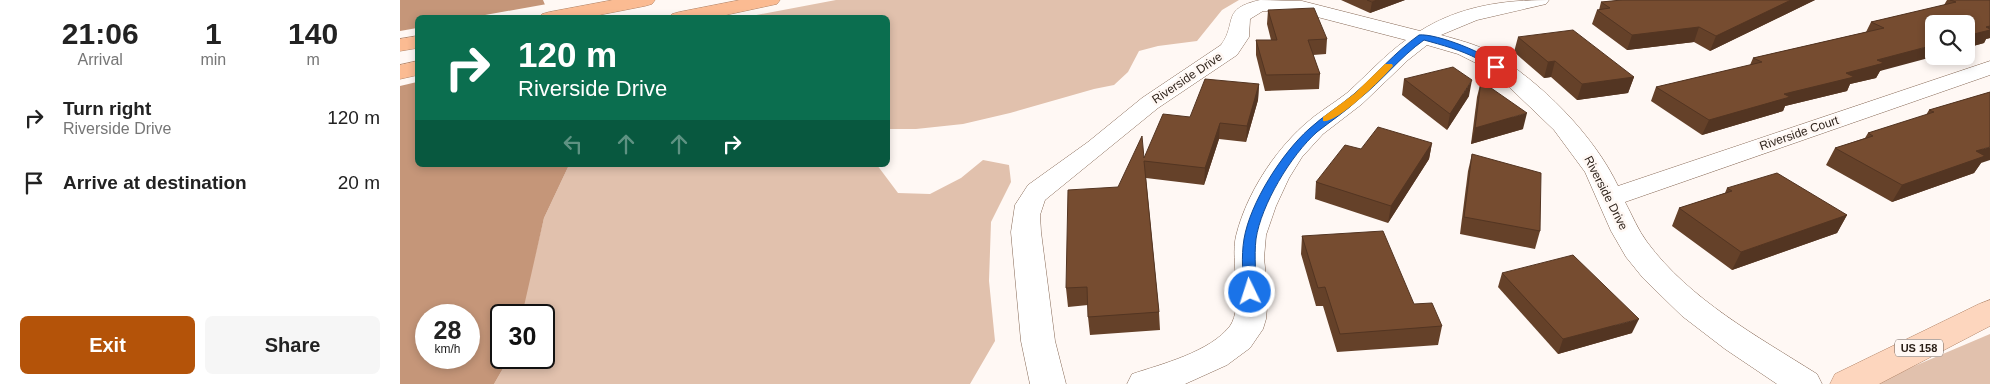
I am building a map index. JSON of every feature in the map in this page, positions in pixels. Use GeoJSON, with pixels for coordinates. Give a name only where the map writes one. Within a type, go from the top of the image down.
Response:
{"type":"FeatureCollection","features":[{"type":"Feature","properties":{"kind":"highway"},"geometry":{"type":"LineString","coordinates":[[565,15],[645,0]]}},
{"type":"Feature","properties":{"kind":"highway"},"geometry":{"type":"LineString","coordinates":[[693,15],[770,0]]}},
{"type":"Feature","properties":{"kind":"highway"},"geometry":{"type":"LineString","coordinates":[[400,45],[415,42]]}},
{"type":"Feature","properties":{"kind":"highway"},"geometry":{"type":"LineString","coordinates":[[400,72],[415,69]]}},
{"type":"Feature","properties":{"kind":"main road","name":"US 158"},"geometry":{"type":"LineString","coordinates":[[1848,384],[1990,312]]}},
{"type":"Feature","properties":{"kind":"street"},"geometry":{"type":"LineString","coordinates":[[1145,384],[1194,366],[1228,348],[1240,338],[1248,327],[1252,309],[1248,260],[1250,237],[1270,186],[1289,156],[1312,131],[1357,96],[1422,37],[1459,20],[1539,0]]}},
{"type":"Feature","properties":{"kind":"street","name":"Riverside Drive"},"geometry":{"type":"LineString","coordinates":[[1048,384],[1038,342],[1025,220],[1030,199],[1038,190],[1097,147],[1150,103],[1229,50],[1238,37],[1240,19],[1244,13],[1269,5],[1291,5],[1422,37],[1461,48],[1482,57],[1510,78],[1546,110],[1584,152],[1598,173],[1609,198],[1637,249],[1662,280],[1707,317],[1804,384]]}},
{"type":"Feature","properties":{"kind":"street","name":"Riverside Court"},"geometry":{"type":"LineString","coordinates":[[1609,198],[1990,68]]}},
{"type":"Feature","properties":{"kind":"shaded area"},"geometry":{"type":"Polygon","coordinates":[[[400,0],[543,0],[549,15],[415,15],[415,167],[568,167],[544,218],[524,304],[490,304],[490,369],[503,369],[494,384],[400,384],[400,0]]]}},
{"type":"Feature","properties":{"kind":"shaded area"},"geometry":{"type":"Polygon","coordinates":[[[836,0],[1239,0],[1222,10],[1197,41],[1158,46],[1139,51],[1128,72],[1114,85],[963,124],[916,129],[890,129],[890,15],[757,15],[836,0]]]}},
{"type":"Feature","properties":{"kind":"shaded area"},"geometry":{"type":"Polygon","coordinates":[[[983,160],[1009,165],[1011,182],[991,222],[989,281],[995,341],[970,384],[494,384],[503,369],[555,369],[555,304],[523,304],[544,218],[568,167],[878,167],[898,193],[930,194],[961,178],[983,160]]]}},
{"type":"Feature","properties":{"kind":"shaded area"},"geometry":{"type":"Polygon","coordinates":[[[1990,334],[1990,384],[1872,384],[1990,334]]]}},
{"type":"Feature","properties":{"kind":"pier"},"geometry":{"type":"Polygon","coordinates":[[[547,4],[552,15],[485,15],[547,4]]]}},
{"type":"Feature","properties":{"kind":"pier"},"geometry":{"type":"Polygon","coordinates":[[[415,28],[415,82],[400,86],[400,31],[415,28]]]}},
{"type":"Feature","properties":{"kind":"building"},"geometry":{"type":"Polygon","coordinates":[[[1622,0],[1791,0],[1716,36],[1699,27],[1632,35],[1597,10],[1610,8],[1601,2],[1622,0]]]}},
{"type":"Feature","properties":{"kind":"building"},"geometry":{"type":"Polygon","coordinates":[[[1950,0],[1990,0],[1990,26],[1986,27],[1990,30],[1975,34],[1975,15],[1925,15],[1925,47],[1877,60],[1884,63],[1846,73],[1854,77],[1784,94],[1790,97],[1709,120],[1656,87],[1762,62],[1753,58],[1884,28],[1871,22],[1956,2],[1950,0]]]}},
{"type":"Feature","properties":{"kind":"building"},"geometry":{"type":"Polygon","coordinates":[[[1314,8],[1327,39],[1308,40],[1320,74],[1266,75],[1256,40],[1277,40],[1268,10],[1314,8]]]}},
{"type":"Feature","properties":{"kind":"building"},"geometry":{"type":"Polygon","coordinates":[[[1573,30],[1634,77],[1582,84],[1555,61],[1548,62],[1518,37],[1573,30]]]}},
{"type":"Feature","properties":{"kind":"building"},"geometry":{"type":"Polygon","coordinates":[[[1453,67],[1472,80],[1450,114],[1404,79],[1453,67]]]}},
{"type":"Feature","properties":{"kind":"building"},"geometry":{"type":"Polygon","coordinates":[[[1205,79],[1259,84],[1247,126],[1220,123],[1205,168],[1144,161],[1159,312],[1088,317],[1087,287],[1066,288],[1068,190],[1118,187],[1142,136],[1144,158],[1163,114],[1190,117],[1205,79]]]}},
{"type":"Feature","properties":{"kind":"building"},"geometry":{"type":"Polygon","coordinates":[[[1481,81],[1527,113],[1475,128],[1481,81]]]}},
{"type":"Feature","properties":{"kind":"building"},"geometry":{"type":"Polygon","coordinates":[[[1990,92],[1990,147],[1976,151],[1985,156],[1902,185],[1835,148],[1873,136],[1868,133],[1934,112],[1929,110],[1990,92]]]}},
{"type":"Feature","properties":{"kind":"building"},"geometry":{"type":"Polygon","coordinates":[[[1378,127],[1432,143],[1391,206],[1316,182],[1345,145],[1361,149],[1378,127]]]}},
{"type":"Feature","properties":{"kind":"building"},"geometry":{"type":"Polygon","coordinates":[[[1472,154],[1541,173],[1540,231],[1464,217],[1472,154]]]}},
{"type":"Feature","properties":{"kind":"building"},"geometry":{"type":"Polygon","coordinates":[[[1777,173],[1847,215],[1741,252],[1679,208],[1732,191],[1727,188],[1777,173]]]}},
{"type":"Feature","properties":{"kind":"building"},"geometry":{"type":"Polygon","coordinates":[[[1383,231],[1414,304],[1432,303],[1442,326],[1340,334],[1325,287],[1318,288],[1302,236],[1383,231]]]}},
{"type":"Feature","properties":{"kind":"building"},"geometry":{"type":"Polygon","coordinates":[[[1573,255],[1639,319],[1563,339],[1502,273],[1573,255]]]}},
{"type":"Feature","properties":{"kind":"slow traffic"},"geometry":{"type":"LineString","coordinates":[[1327,119],[1357,96],[1388,66]]}},
{"type":"Feature","properties":{"kind":"route"},"geometry":{"type":"LineString","coordinates":[[1250,292],[1248,260],[1250,237],[1263,202],[1270,186],[1289,156],[1312,131],[1357,96],[1422,37],[1461,48],[1482,57],[1496,67]]}}]}
